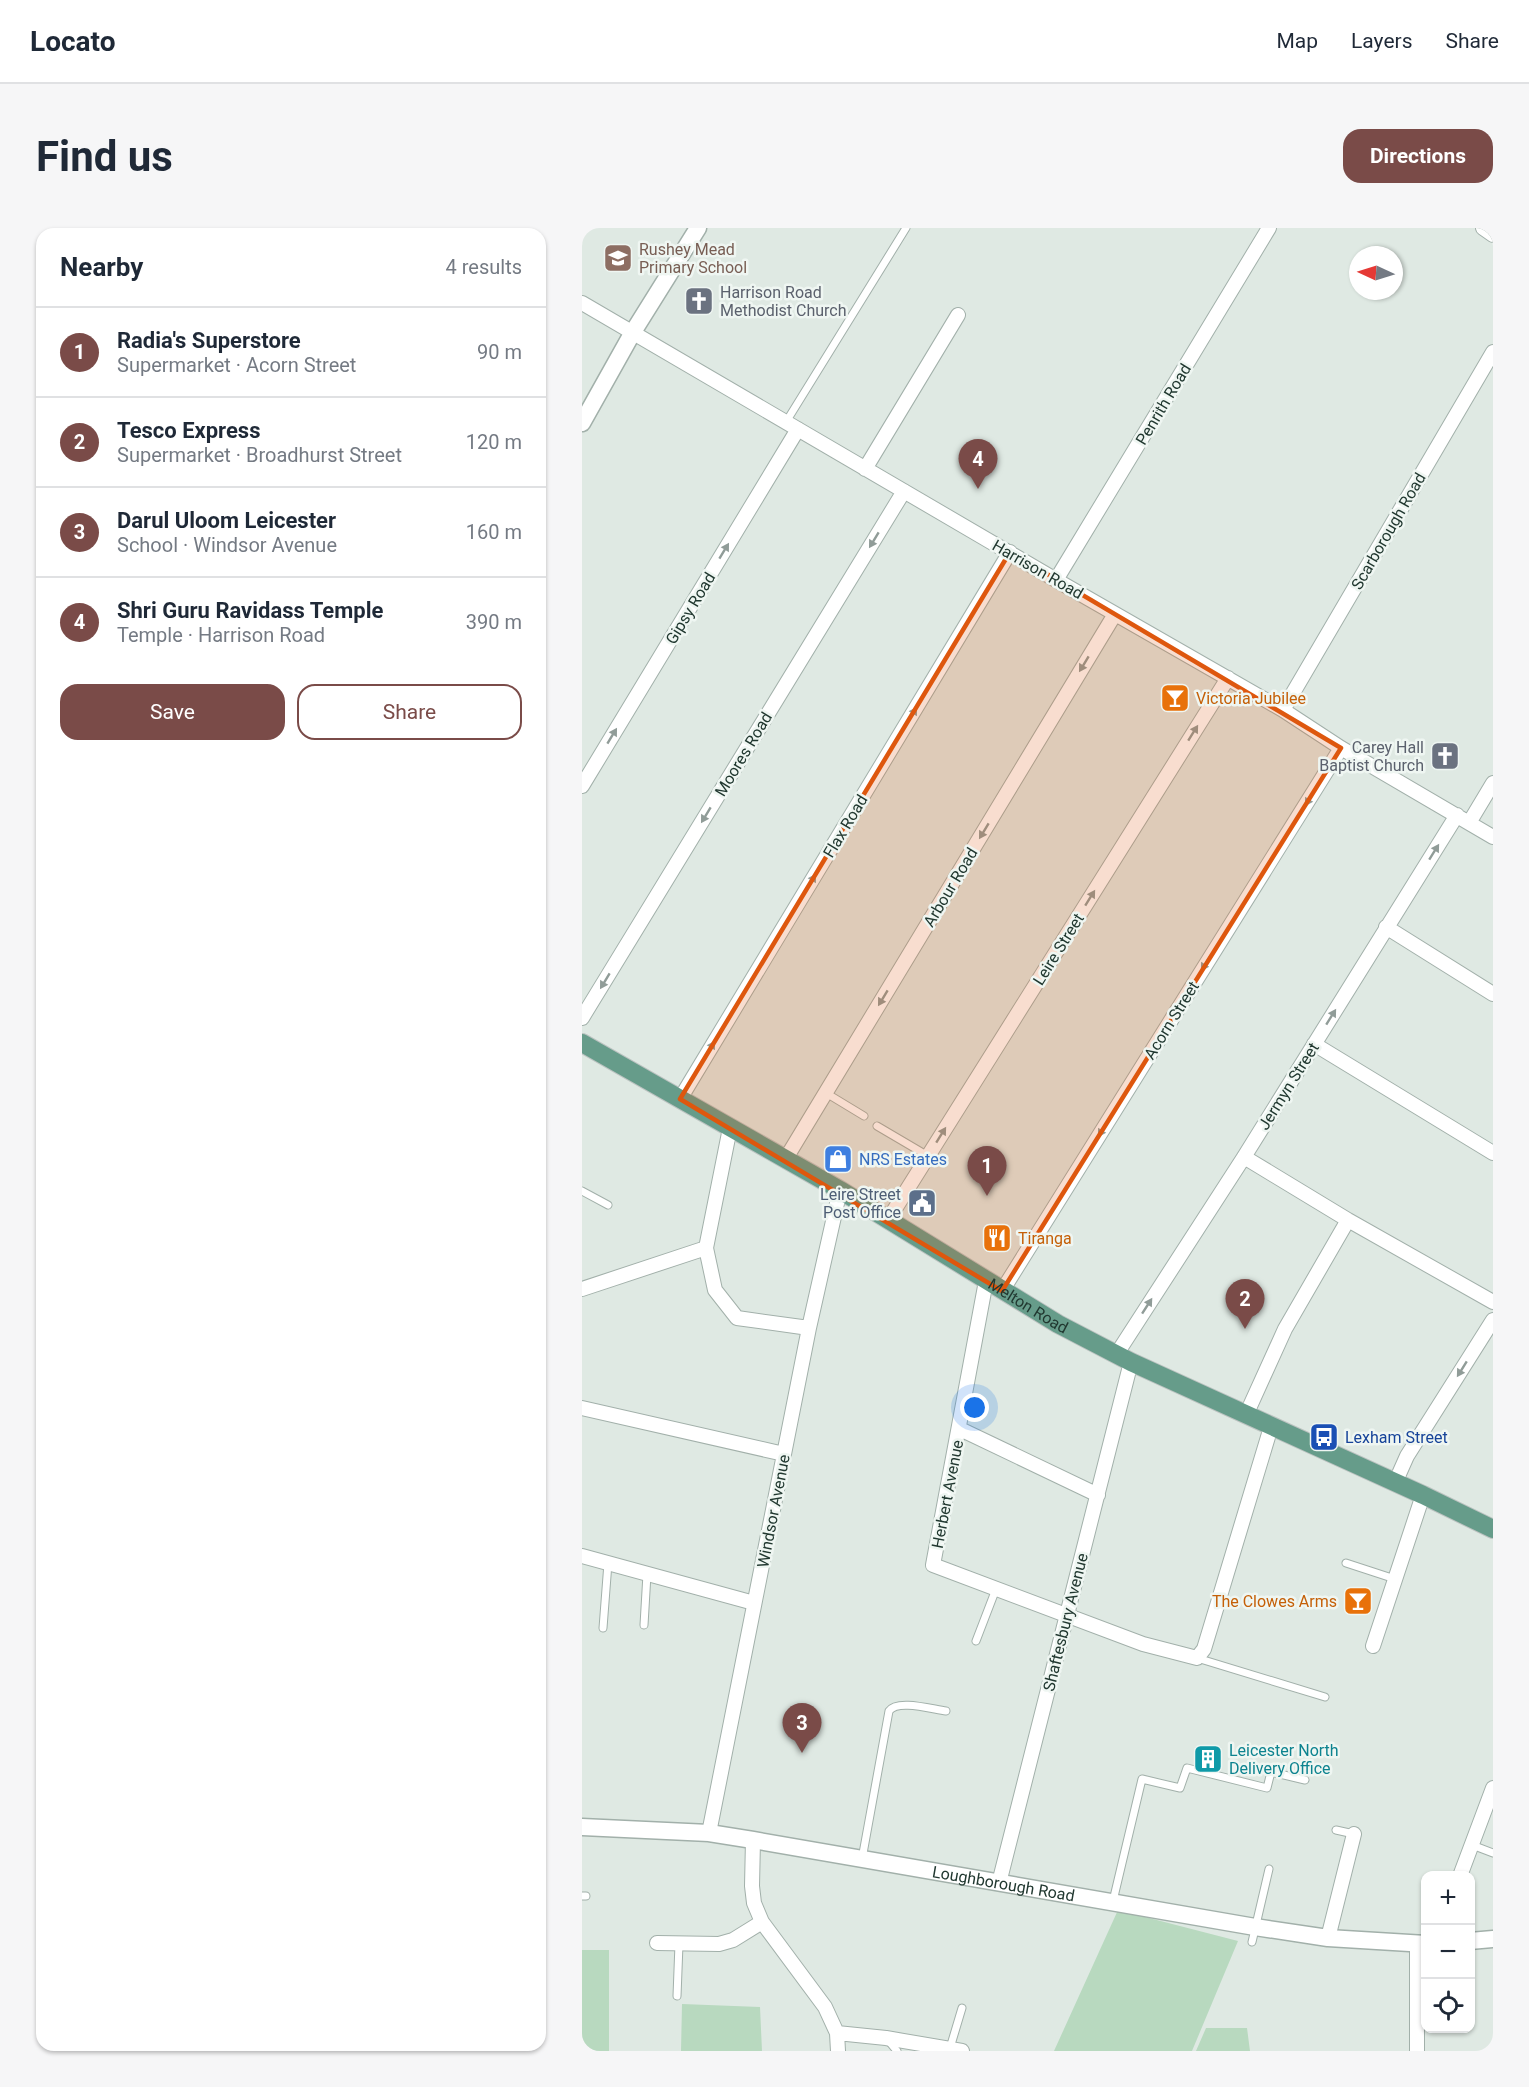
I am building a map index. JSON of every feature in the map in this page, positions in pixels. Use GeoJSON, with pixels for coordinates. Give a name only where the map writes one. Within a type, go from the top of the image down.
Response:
{"type":"FeatureCollection","features":[{"type":"Feature","properties":{"kind":"main road","name":"Melton Road"},"geometry":{"type":"LineString","coordinates":[[582,1043],[840,1190],[1058,1324],[1123,1358],[1493,1529]]}},
{"type":"Feature","properties":{"kind":"street"},"geometry":{"type":"LineString","coordinates":[[582,423],[633,332],[698,228]]}},
{"type":"Feature","properties":{"kind":"street","name":"Penrith Road"},"geometry":{"type":"LineString","coordinates":[[1056,580],[1269,228]]}},
{"type":"Feature","properties":{"kind":"street"},"geometry":{"type":"LineString","coordinates":[[1483,228],[1493,235]]}},
{"type":"Feature","properties":{"kind":"street","name":"Harrison Road"},"geometry":{"type":"LineString","coordinates":[[582,303],[1283,710],[1341,748],[1493,837]]}},
{"type":"Feature","properties":{"kind":"street"},"geometry":{"type":"LineString","coordinates":[[865,469],[958,315]]}},
{"type":"Feature","properties":{"kind":"street","name":"Scarborough Road"},"geometry":{"type":"LineString","coordinates":[[1283,710],[1493,352]]}},
{"type":"Feature","properties":{"kind":"street","name":"Gipsy Road"},"geometry":{"type":"LineString","coordinates":[[582,786],[798,429]]}},
{"type":"Feature","properties":{"kind":"street","name":"Moores Road"},"geometry":{"type":"LineString","coordinates":[[582,1018],[904,490]]}},
{"type":"Feature","properties":{"kind":"street","name":"Flax Road"},"geometry":{"type":"LineString","coordinates":[[680,1099],[1010,552]]}},
{"type":"Feature","properties":{"kind":"street","name":"Arbour Road"},"geometry":{"type":"LineString","coordinates":[[785,1160],[1115,614]]}},
{"type":"Feature","properties":{"kind":"street","name":"Leire Street"},"geometry":{"type":"LineString","coordinates":[[888,1220],[1228,678]]}},
{"type":"Feature","properties":{"kind":"street","name":"Acorn Street"},"geometry":{"type":"LineString","coordinates":[[994,1286],[1341,748]]}},
{"type":"Feature","properties":{"kind":"street","name":"Jermyn Street"},"geometry":{"type":"LineString","coordinates":[[1123,1358],[1386,927],[1463,819],[1493,783]]}},
{"type":"Feature","properties":{"kind":"street"},"geometry":{"type":"LineString","coordinates":[[1386,927],[1493,994]]}},
{"type":"Feature","properties":{"kind":"street"},"geometry":{"type":"LineString","coordinates":[[1314,1044],[1493,1153]]}},
{"type":"Feature","properties":{"kind":"street"},"geometry":{"type":"LineString","coordinates":[[730,1128],[706,1248],[715,1290],[737,1318],[809,1328]]}},
{"type":"Feature","properties":{"kind":"street"},"geometry":{"type":"LineString","coordinates":[[1244,1157],[1348,1220],[1493,1302]]}},
{"type":"Feature","properties":{"kind":"street","name":"Windsor Avenue"},"geometry":{"type":"LineString","coordinates":[[709,1833],[809,1328],[840,1190]]}},
{"type":"Feature","properties":{"kind":"street"},"geometry":{"type":"LineString","coordinates":[[1245,1415],[1284,1329],[1348,1220]]}},
{"type":"Feature","properties":{"kind":"street"},"geometry":{"type":"LineString","coordinates":[[582,1289],[706,1248]]}},
{"type":"Feature","properties":{"kind":"street","name":"Herbert Avenue"},"geometry":{"type":"LineString","coordinates":[[994,1286],[960,1429],[933,1565],[996,1589]]}},
{"type":"Feature","properties":{"kind":"street"},"geometry":{"type":"LineString","coordinates":[[1395,1483],[1407,1456],[1493,1320]]}},
{"type":"Feature","properties":{"kind":"street","name":"Shaftesbury Avenue"},"geometry":{"type":"LineString","coordinates":[[999,1882],[1098,1495],[1123,1358]]}},
{"type":"Feature","properties":{"kind":"street"},"geometry":{"type":"LineString","coordinates":[[582,1408],[784,1454]]}},
{"type":"Feature","properties":{"kind":"street"},"geometry":{"type":"LineString","coordinates":[[996,1589],[1143,1644],[1197,1658],[1204,1649],[1271,1427]]}},
{"type":"Feature","properties":{"kind":"street"},"geometry":{"type":"LineString","coordinates":[[960,1429],[1098,1495]]}},
{"type":"Feature","properties":{"kind":"street"},"geometry":{"type":"LineString","coordinates":[[1373,1646],[1423,1495]]}},
{"type":"Feature","properties":{"kind":"street"},"geometry":{"type":"LineString","coordinates":[[582,1556],[754,1603]]}},
{"type":"Feature","properties":{"kind":"street"},"geometry":{"type":"LineString","coordinates":[[1462,1871],[1493,1788]]}},
{"type":"Feature","properties":{"kind":"street","name":"Loughborough Road"},"geometry":{"type":"LineString","coordinates":[[582,1827],[709,1833],[753,1840],[1113,1902],[1253,1934],[1421,1945]]}},
{"type":"Feature","properties":{"kind":"street"},"geometry":{"type":"LineString","coordinates":[[1328,1938],[1354,1834]]}},
{"type":"Feature","properties":{"kind":"street"},"geometry":{"type":"LineString","coordinates":[[753,1840],[754,1903],[762,1922],[825,2007],[837,2033],[838,2051]]}},
{"type":"Feature","properties":{"kind":"street"},"geometry":{"type":"LineString","coordinates":[[657,1943],[719,1944],[733,1940],[762,1922]]}},
{"type":"Feature","properties":{"kind":"street"},"geometry":{"type":"LineString","coordinates":[[1475,1941],[1493,1939]]}},
{"type":"Feature","properties":{"kind":"street"},"geometry":{"type":"LineString","coordinates":[[1417,2051],[1421,1945]]}},
{"type":"Feature","properties":{"kind":"street"},"geometry":{"type":"LineString","coordinates":[[837,2033],[956,2049]]}},
{"type":"Feature","properties":{"kind":"lane"},"geometry":{"type":"LineString","coordinates":[[786,422],[906,228]]}},
{"type":"Feature","properties":{"kind":"lane"},"geometry":{"type":"LineString","coordinates":[[826,1093],[864,1116]]}},
{"type":"Feature","properties":{"kind":"lane"},"geometry":{"type":"LineString","coordinates":[[877,1126],[928,1156]]}},
{"type":"Feature","properties":{"kind":"lane"},"geometry":{"type":"LineString","coordinates":[[582,1191],[608,1205]]}},
{"type":"Feature","properties":{"kind":"lane"},"geometry":{"type":"LineString","coordinates":[[603,1628],[608,1563]]}},
{"type":"Feature","properties":{"kind":"lane"},"geometry":{"type":"LineString","coordinates":[[1346,1563],[1396,1580]]}},
{"type":"Feature","properties":{"kind":"lane"},"geometry":{"type":"LineString","coordinates":[[644,1625],[647,1574]]}},
{"type":"Feature","properties":{"kind":"lane"},"geometry":{"type":"LineString","coordinates":[[975,1641],[996,1589]]}},
{"type":"Feature","properties":{"kind":"lane"},"geometry":{"type":"LineString","coordinates":[[1197,1658],[1324,1697]]}},
{"type":"Feature","properties":{"kind":"lane"},"geometry":{"type":"LineString","coordinates":[[862,1859],[889,1711],[895,1705],[946,1711]]}},
{"type":"Feature","properties":{"kind":"lane"},"geometry":{"type":"LineString","coordinates":[[1113,1902],[1142,1779],[1180,1788],[1187,1768],[1267,1788],[1271,1772],[1305,1780]]}},
{"type":"Feature","properties":{"kind":"lane"},"geometry":{"type":"LineString","coordinates":[[1336,1830],[1354,1834]]}},
{"type":"Feature","properties":{"kind":"lane"},"geometry":{"type":"LineString","coordinates":[[1472,1845],[1493,1853]]}},
{"type":"Feature","properties":{"kind":"lane"},"geometry":{"type":"LineString","coordinates":[[1253,1934],[1269,1869]]}},
{"type":"Feature","properties":{"kind":"lane"},"geometry":{"type":"LineString","coordinates":[[677,1995],[679,1944]]}},
{"type":"Feature","properties":{"kind":"lane"},"geometry":{"type":"LineString","coordinates":[[956,2049],[962,2008]]}},
{"type":"Feature","properties":{"kind":"lane"},"geometry":{"type":"LineString","coordinates":[[886,2038],[897,2051]]}},
{"type":"Feature","properties":{"kind":"highlighted area"},"geometry":{"type":"Polygon","coordinates":[[[1010,552],[1341,748],[1002,1291],[680,1099],[1010,552]]]}},
{"type":"Feature","properties":{"kind":"green space"},"geometry":{"type":"Polygon","coordinates":[[[1118,1910],[1238,1941],[1192,2051],[1054,2051],[1118,1910]]]}},
{"type":"Feature","properties":{"kind":"green space"},"geometry":{"type":"Polygon","coordinates":[[[582,1950],[609,1950],[609,2051],[582,2051],[582,1950]]]}},
{"type":"Feature","properties":{"kind":"green space"},"geometry":{"type":"Polygon","coordinates":[[[682,2004],[760,2007],[762,2051],[681,2051],[682,2004]]]}},
{"type":"Feature","properties":{"kind":"green space"},"geometry":{"type":"Polygon","coordinates":[[[1206,2028],[1247,2028],[1250,2051],[1196,2051],[1206,2028]]]}},
{"type":"Feature","properties":{"kind":"place","name":"Rushey Mead Primary School"},"geometry":{"type":"Point","coordinates":[618,258]}},
{"type":"Feature","properties":{"kind":"place","name":"Harrison Road Methodist Church"},"geometry":{"type":"Point","coordinates":[699,301]}},
{"type":"Feature","properties":{"kind":"place","name":"Shri Guru Ravidass Temple"},"geometry":{"type":"Point","coordinates":[978,489]}},
{"type":"Feature","properties":{"kind":"place","name":"Victoria Jubilee"},"geometry":{"type":"Point","coordinates":[1175,698]}},
{"type":"Feature","properties":{"kind":"place","name":"Carey Hall Baptist Church"},"geometry":{"type":"Point","coordinates":[1445,756]}},
{"type":"Feature","properties":{"kind":"place","name":"NRS Estates"},"geometry":{"type":"Point","coordinates":[838,1159]}},
{"type":"Feature","properties":{"kind":"place","name":"Radia's Superstore"},"geometry":{"type":"Point","coordinates":[987,1196]}},
{"type":"Feature","properties":{"kind":"place","name":"Leire Street Post Office"},"geometry":{"type":"Point","coordinates":[922,1203]}},
{"type":"Feature","properties":{"kind":"place","name":"Tiranga"},"geometry":{"type":"Point","coordinates":[997,1238]}},
{"type":"Feature","properties":{"kind":"place","name":"Tesco Express"},"geometry":{"type":"Point","coordinates":[1245,1329]}},
{"type":"Feature","properties":{"kind":"place","name":"Lexham Street"},"geometry":{"type":"Point","coordinates":[1324,1437]}},
{"type":"Feature","properties":{"kind":"place","name":"The Clowes Arms"},"geometry":{"type":"Point","coordinates":[1358,1601]}},
{"type":"Feature","properties":{"kind":"place","name":"Darul Uloom Leicester"},"geometry":{"type":"Point","coordinates":[802,1753]}},
{"type":"Feature","properties":{"kind":"place","name":"Leicester North Delivery Office"},"geometry":{"type":"Point","coordinates":[1208,1759]}}]}
